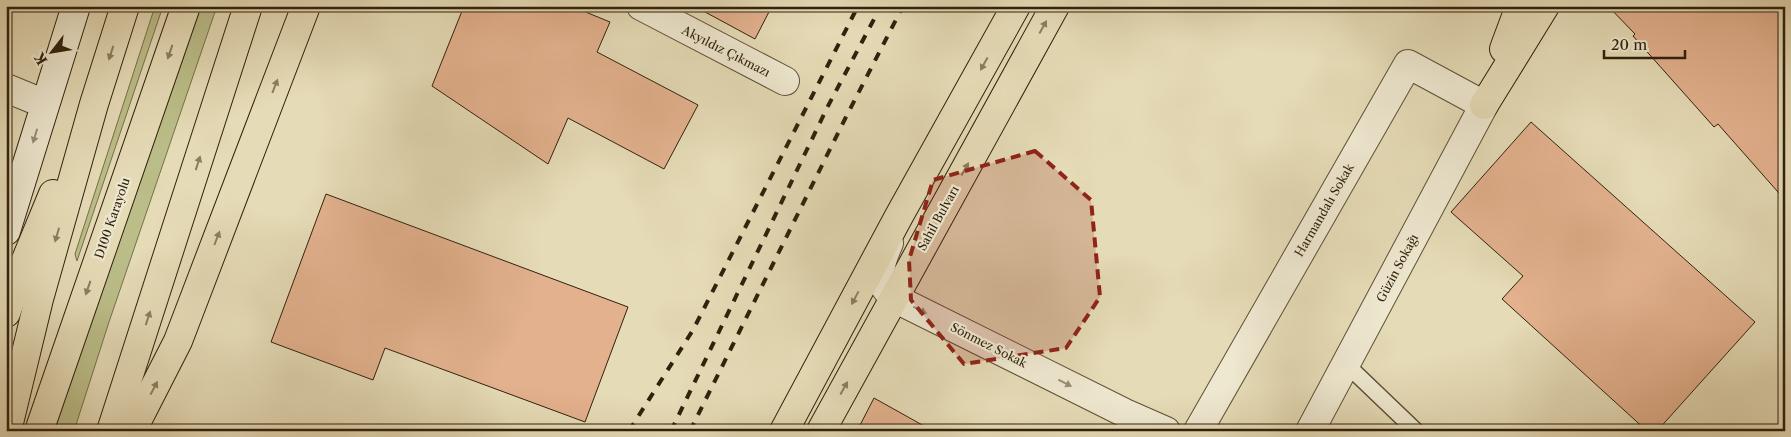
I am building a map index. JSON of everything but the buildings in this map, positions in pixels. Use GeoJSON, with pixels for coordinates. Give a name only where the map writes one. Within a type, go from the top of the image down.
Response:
{"type":"FeatureCollection","features":[{"type":"Feature","properties":{"kind":"highway"},"geometry":{"type":"LineString","coordinates":[[7,431],[39,299],[94,104],[125,6]]}},
{"type":"Feature","properties":{"kind":"highway","name":"D100 Karayolu"},"geometry":{"type":"LineString","coordinates":[[38,431],[186,6]]}},
{"type":"Feature","properties":{"kind":"highway"},"geometry":{"type":"LineString","coordinates":[[111,431],[249,6]]}},
{"type":"Feature","properties":{"kind":"highway"},"geometry":{"type":"LineString","coordinates":[[132,431],[178,341],[306,6]]}},
{"type":"Feature","properties":{"kind":"highway"},"geometry":{"type":"LineString","coordinates":[[784,431],[1016,6]]}},
{"type":"Feature","properties":{"kind":"highway","name":"Sahil Bulvarı"},"geometry":{"type":"LineString","coordinates":[[821,431],[1055,6]]}},
{"type":"Feature","properties":{"kind":"highway"},"geometry":{"type":"LineString","coordinates":[[1484,105],[1520,6]]}},
{"type":"Feature","properties":{"kind":"highway"},"geometry":{"type":"LineString","coordinates":[[1484,105],[1545,6]]}},
{"type":"Feature","properties":{"kind":"highway"},"geometry":{"type":"LineString","coordinates":[[6,313],[18,278],[54,192],[94,104]]}},
{"type":"Feature","properties":{"kind":"street"},"geometry":{"type":"LineString","coordinates":[[6,230],[76,6]]}},
{"type":"Feature","properties":{"kind":"street","name":"Akyıldız Çıkmazı"},"geometry":{"type":"LineString","coordinates":[[641,6],[785,81]]}},
{"type":"Feature","properties":{"kind":"street","name":"Harmandalı Sokak"},"geometry":{"type":"LineString","coordinates":[[1198,431],[1408,64],[1484,105]]}},
{"type":"Feature","properties":{"kind":"street"},"geometry":{"type":"LineString","coordinates":[[6,88],[45,104]]}},
{"type":"Feature","properties":{"kind":"street","name":"Güzin Sokağı"},"geometry":{"type":"LineString","coordinates":[[1310,431],[1484,105]]}},
{"type":"Feature","properties":{"kind":"street"},"geometry":{"type":"LineString","coordinates":[[894,298],[884,288],[880,274],[880,263],[900,216]]}},
{"type":"Feature","properties":{"kind":"street","name":"Sönmez Sokak"},"geometry":{"type":"LineString","coordinates":[[894,298],[1125,413],[1166,431]]}},
{"type":"Feature","properties":{"kind":"lane"},"geometry":{"type":"LineString","coordinates":[[1346,364],[1416,431]]}},
{"type":"Feature","properties":{"kind":"highlighted area"},"geometry":{"type":"Polygon","coordinates":[[[1035,151],[1091,200],[1100,297],[1066,348],[964,364],[911,300],[909,260],[933,180],[1035,151]]]}},
{"type":"Feature","properties":{"kind":"green space"},"geometry":{"type":"Polygon","coordinates":[[[155,6],[163,6],[77,261],[75,254],[155,6]]]}},
{"type":"Feature","properties":{"kind":"green space"},"geometry":{"type":"Polygon","coordinates":[[[197,6],[217,6],[109,322],[74,431],[53,431],[197,6]]]}},
{"type":"Feature","properties":{"kind":"railway"},"geometry":{"type":"LineString","coordinates":[[629,431],[693,330],[858,6]]}},
{"type":"Feature","properties":{"kind":"railway"},"geometry":{"type":"LineString","coordinates":[[671,431],[828,106],[881,6]]}},
{"type":"Feature","properties":{"kind":"railway"},"geometry":{"type":"LineString","coordinates":[[690,431],[903,6]]}}]}
